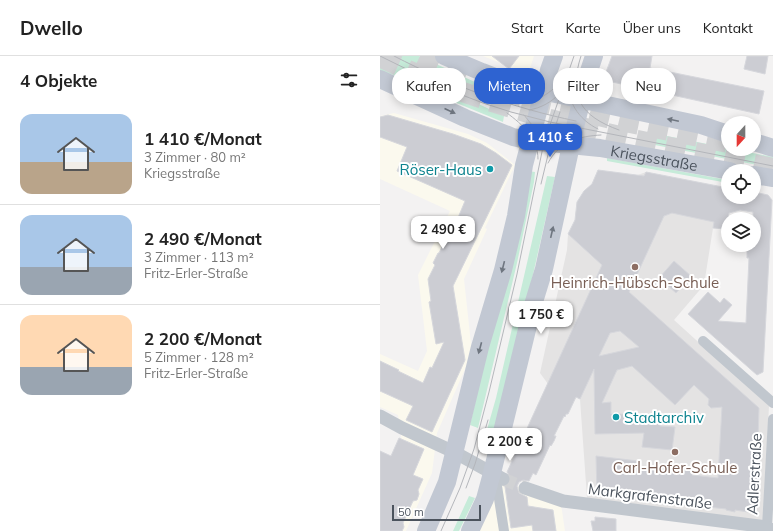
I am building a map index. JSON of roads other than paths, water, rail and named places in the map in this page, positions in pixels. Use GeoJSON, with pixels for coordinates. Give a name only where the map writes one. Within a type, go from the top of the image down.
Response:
{"type":"FeatureCollection","features":[{"type":"Feature","properties":{"kind":"main road"},"geometry":{"type":"LineString","coordinates":[[444,56],[474,69]]}},
{"type":"Feature","properties":{"kind":"main road"},"geometry":{"type":"LineString","coordinates":[[545,85],[554,56]]}},
{"type":"Feature","properties":{"kind":"main road"},"geometry":{"type":"LineString","coordinates":[[590,68],[594,56]]}},
{"type":"Feature","properties":{"kind":"main road","name":"Kriegsstraße"},"geometry":{"type":"LineString","coordinates":[[380,79],[428,102],[504,134],[530,140],[600,148],[721,169]]}},
{"type":"Feature","properties":{"kind":"main road"},"geometry":{"type":"LineString","coordinates":[[426,531],[447,482],[480,347],[516,216],[524,165],[540,104]]}},
{"type":"Feature","properties":{"kind":"main road"},"geometry":{"type":"LineString","coordinates":[[470,531],[498,476],[533,305],[544,269],[570,144],[580,104]]}},
{"type":"Feature","properties":{"kind":"main road"},"geometry":{"type":"LineString","coordinates":[[599,104],[701,126],[721,132]]}},
{"type":"Feature","properties":{"kind":"main road"},"geometry":{"type":"LineString","coordinates":[[761,144],[773,148]]}},
{"type":"Feature","properties":{"kind":"main road"},"geometry":{"type":"LineString","coordinates":[[761,176],[773,178]]}},
{"type":"Feature","properties":{"kind":"street"},"geometry":{"type":"LineString","coordinates":[[703,340],[773,403]]}},
{"type":"Feature","properties":{"kind":"street"},"geometry":{"type":"LineString","coordinates":[[380,416],[454,452],[498,476],[497,486],[504,531]]}},
{"type":"Feature","properties":{"kind":"street","name":"Adlerstraße"},"geometry":{"type":"LineString","coordinates":[[769,528],[773,419]]}},
{"type":"Feature","properties":{"kind":"street","name":"Markgrafenstraße"},"geometry":{"type":"LineString","coordinates":[[526,488],[563,501],[769,528]]}},
{"type":"Feature","properties":{"kind":"tunnel"},"geometry":{"type":"LineString","coordinates":[[420,56],[473,81],[536,101],[620,121],[721,142]]}},
{"type":"Feature","properties":{"kind":"tunnel"},"geometry":{"type":"LineString","coordinates":[[380,57],[427,78],[523,112],[623,137],[773,168]]}},
{"type":"Feature","properties":{"kind":"tunnel"},"geometry":{"type":"LineString","coordinates":[[503,479],[525,488]]}},
{"type":"Feature","properties":{"kind":"tram line"},"geometry":{"type":"LineString","coordinates":[[380,56],[449,90],[511,112],[550,122],[773,166]]}},
{"type":"Feature","properties":{"kind":"tram line"},"geometry":{"type":"LineString","coordinates":[[394,56],[438,77],[483,95],[529,110],[576,121]]}},
{"type":"Feature","properties":{"kind":"tram line"},"geometry":{"type":"LineString","coordinates":[[441,531],[460,488],[474,449],[517,274],[544,142],[574,56]]}},
{"type":"Feature","properties":{"kind":"tram line"},"geometry":{"type":"LineString","coordinates":[[581,56],[577,70],[576,82],[580,103],[586,111],[595,118],[619,130]]}},
{"type":"Feature","properties":{"kind":"tram line"},"geometry":{"type":"LineString","coordinates":[[545,95],[553,89]]}},
{"type":"Feature","properties":{"kind":"tram line"},"geometry":{"type":"LineString","coordinates":[[529,110],[538,108],[553,99]]}},
{"type":"Feature","properties":{"kind":"tram line"},"geometry":{"type":"LineString","coordinates":[[573,104],[579,115],[598,129]]}},
{"type":"Feature","properties":{"kind":"tram line"},"geometry":{"type":"LineString","coordinates":[[541,184],[560,112]]}},
{"type":"Feature","properties":{"kind":"tram line"},"geometry":{"type":"LineString","coordinates":[[507,113],[519,122],[532,138],[537,151],[538,159]]}},
{"type":"Feature","properties":{"kind":"tram line"},"geometry":{"type":"LineString","coordinates":[[524,115],[536,130],[543,147]]}},
{"type":"Feature","properties":{"kind":"tram line"},"geometry":{"type":"LineString","coordinates":[[549,147],[562,135],[577,128]]}},
{"type":"Feature","properties":{"kind":"tram line"},"geometry":{"type":"LineString","coordinates":[[548,163],[564,145],[577,139],[601,135]]}},
{"type":"Feature","properties":{"kind":"tram line"},"geometry":{"type":"LineString","coordinates":[[466,488],[488,420]]}},
{"type":"Feature","properties":{"kind":"place","name":"Röser-Haus"},"geometry":{"type":"Point","coordinates":[490,169]}},
{"type":"Feature","properties":{"kind":"place","name":"Heinrich-Hübsch-Schule"},"geometry":{"type":"Point","coordinates":[635,267]}},
{"type":"Feature","properties":{"kind":"place","name":"Stadtarchiv"},"geometry":{"type":"Point","coordinates":[616,417]}},
{"type":"Feature","properties":{"kind":"place","name":"Carl-Hofer-Schule"},"geometry":{"type":"Point","coordinates":[675,452]}}]}
